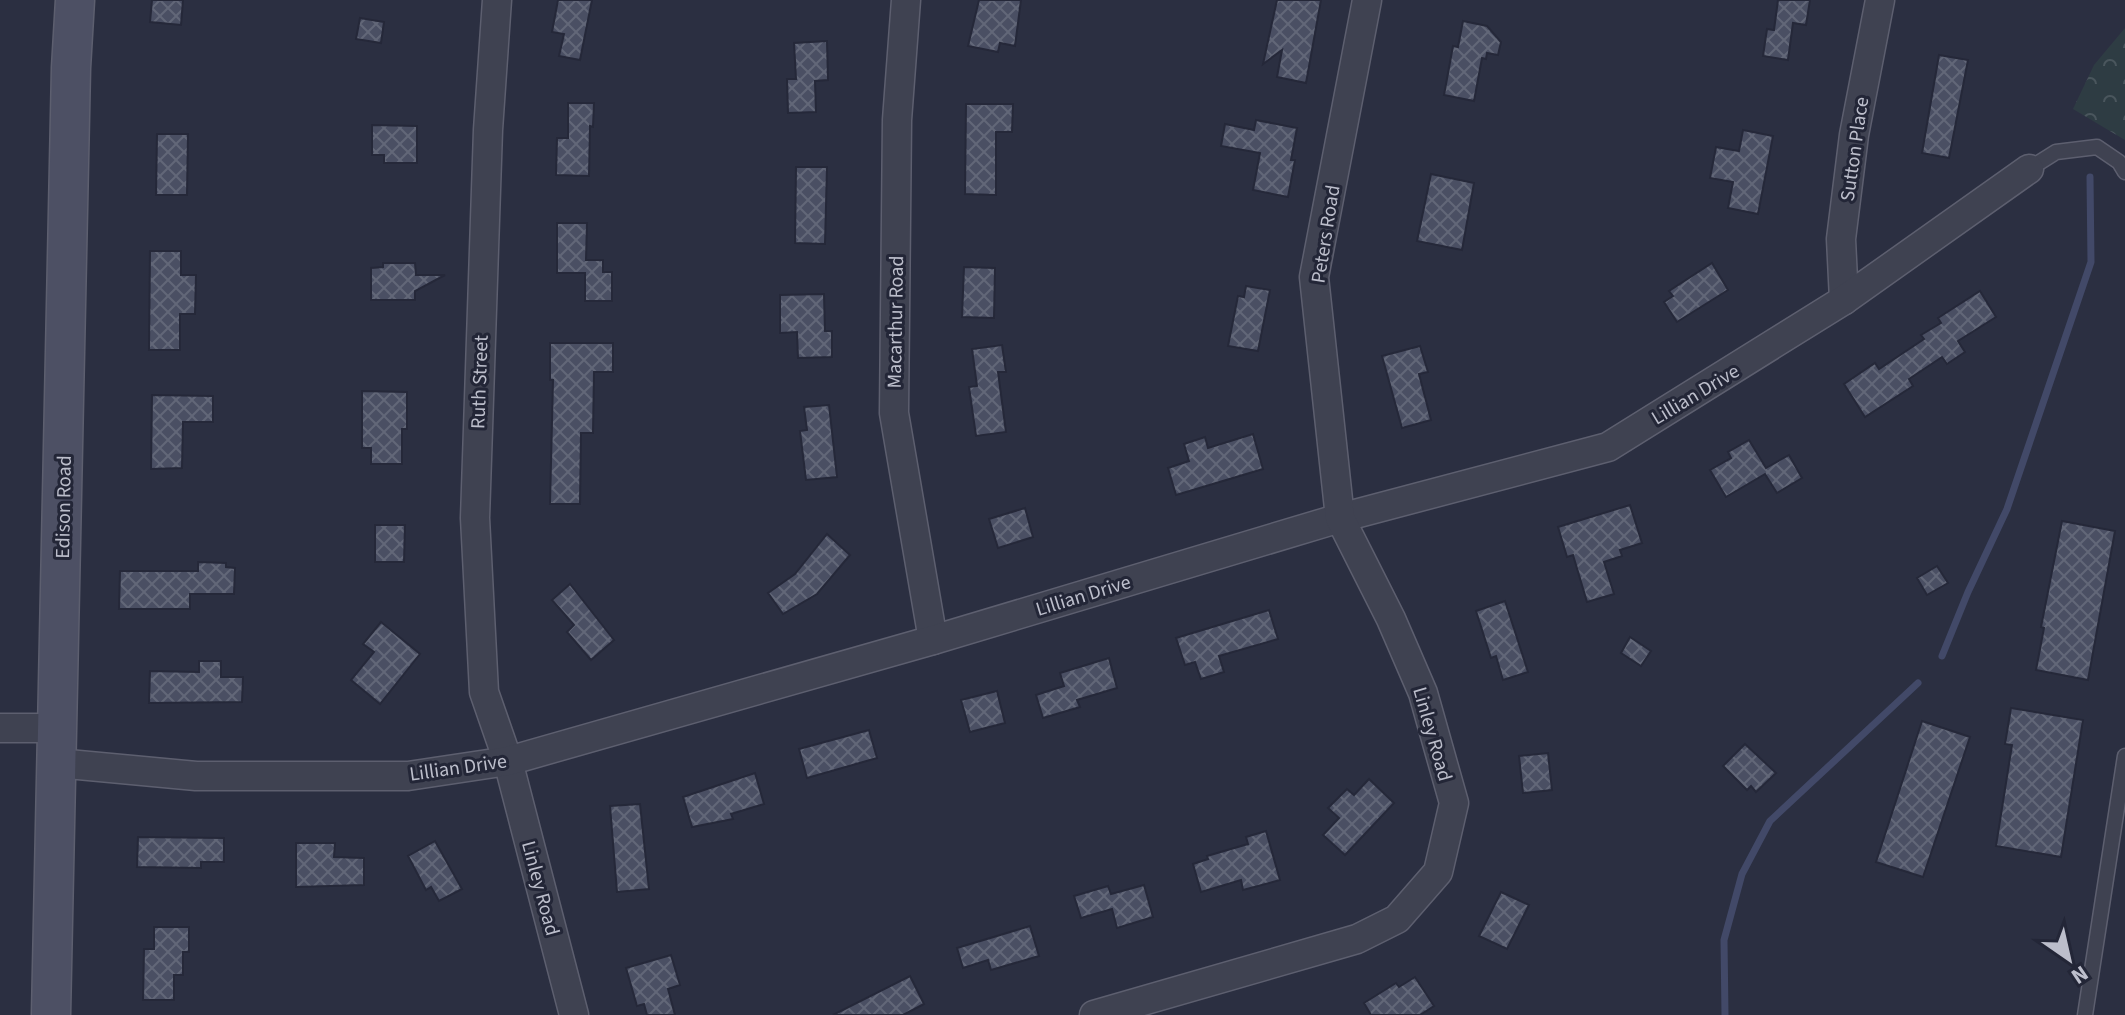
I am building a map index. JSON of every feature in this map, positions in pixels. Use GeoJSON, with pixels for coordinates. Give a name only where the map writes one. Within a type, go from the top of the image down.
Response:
{"type":"FeatureCollection","features":[{"type":"Feature","properties":{"kind":"street","name":"Edison Road"},"geometry":{"type":"LineString","coordinates":[[51,1015],[75,0]]}},
{"type":"Feature","properties":{"kind":"street","name":"Ruth Street"},"geometry":{"type":"LineString","coordinates":[[497,0],[488,130],[475,518],[484,692],[508,761]]}},
{"type":"Feature","properties":{"kind":"street","name":"Macarthur Road"},"geometry":{"type":"LineString","coordinates":[[906,0],[897,120],[894,413],[933,640]]}},
{"type":"Feature","properties":{"kind":"street","name":"Peters Road"},"geometry":{"type":"LineString","coordinates":[[1340,518],[1314,277],[1367,0]]}},
{"type":"Feature","properties":{"kind":"street","name":"Sutton Place"},"geometry":{"type":"LineString","coordinates":[[1844,300],[1841,239],[1850,165],[1880,0]]}},
{"type":"Feature","properties":{"kind":"street","name":"Lillian Drive"},"geometry":{"type":"LineString","coordinates":[[0,728],[58,746],[196,776],[408,776],[508,761],[933,640],[1340,518],[1608,447],[1844,300],[2029,169]]}},
{"type":"Feature","properties":{"kind":"street","name":"Linley Road"},"geometry":{"type":"LineString","coordinates":[[1094,1015],[1357,939],[1397,919],[1438,872],[1454,803],[1423,693],[1391,619],[1340,518]]}},
{"type":"Feature","properties":{"kind":"street","name":"Linley Road"},"geometry":{"type":"LineString","coordinates":[[508,761],[574,1015]]}},
{"type":"Feature","properties":{"kind":"lane"},"geometry":{"type":"LineString","coordinates":[[2029,169],[2056,152],[2097,147],[2119,162],[2125,172]]}},
{"type":"Feature","properties":{"kind":"lane"},"geometry":{"type":"LineString","coordinates":[[2085,1015],[2125,756]]}},
{"type":"Feature","properties":{"kind":"green space"},"geometry":{"type":"Polygon","coordinates":[[[2125,28],[2125,140],[2073,109],[2094,65],[2125,28]]]}},
{"type":"Feature","properties":{"kind":"building"},"geometry":{"type":"Polygon","coordinates":[[[152,0],[183,0],[181,25],[150,22],[152,0]]]}},
{"type":"Feature","properties":{"kind":"building"},"geometry":{"type":"Polygon","coordinates":[[[558,0],[592,0],[580,60],[559,56],[564,34],[552,32],[558,0]]]}},
{"type":"Feature","properties":{"kind":"building"},"geometry":{"type":"Polygon","coordinates":[[[979,0],[1021,0],[1015,46],[1000,43],[998,52],[968,46],[979,0]]]}},
{"type":"Feature","properties":{"kind":"building"},"geometry":{"type":"Polygon","coordinates":[[[1277,0],[1321,0],[1306,83],[1277,77],[1282,50],[1263,64],[1277,0]]]}},
{"type":"Feature","properties":{"kind":"building"},"geometry":{"type":"Polygon","coordinates":[[[1778,0],[1810,0],[1806,25],[1793,23],[1788,60],[1763,56],[1767,29],[1774,30],[1778,0]]]}},
{"type":"Feature","properties":{"kind":"building"},"geometry":{"type":"Polygon","coordinates":[[[360,18],[384,22],[381,43],[356,39],[360,18]]]}},
{"type":"Feature","properties":{"kind":"building"},"geometry":{"type":"Polygon","coordinates":[[[1463,21],[1487,26],[1501,42],[1498,55],[1487,53],[1486,59],[1482,58],[1474,101],[1444,95],[1453,46],[1458,47],[1463,21]]]}},
{"type":"Feature","properties":{"kind":"building"},"geometry":{"type":"Polygon","coordinates":[[[827,41],[828,80],[815,81],[816,112],[788,113],[787,79],[796,79],[794,43],[827,41]]]}},
{"type":"Feature","properties":{"kind":"building"},"geometry":{"type":"Polygon","coordinates":[[[1939,55],[1968,60],[1949,158],[1922,153],[1939,55]]]}},
{"type":"Feature","properties":{"kind":"building"},"geometry":{"type":"Polygon","coordinates":[[[568,103],[594,103],[593,127],[590,126],[589,176],[556,175],[557,138],[568,138],[568,103]]]}},
{"type":"Feature","properties":{"kind":"building"},"geometry":{"type":"Polygon","coordinates":[[[966,104],[1013,104],[1012,132],[996,132],[996,195],[965,194],[966,104]]]}},
{"type":"Feature","properties":{"kind":"building"},"geometry":{"type":"Polygon","coordinates":[[[1256,120],[1297,128],[1288,197],[1253,190],[1260,153],[1221,146],[1225,124],[1254,130],[1256,120]]]}},
{"type":"Feature","properties":{"kind":"building"},"geometry":{"type":"Polygon","coordinates":[[[372,125],[417,126],[417,163],[384,163],[384,155],[372,155],[372,125]]]}},
{"type":"Feature","properties":{"kind":"building"},"geometry":{"type":"Polygon","coordinates":[[[1743,130],[1773,136],[1758,214],[1728,208],[1733,182],[1710,178],[1716,147],[1739,151],[1743,130]]]}},
{"type":"Feature","properties":{"kind":"building"},"geometry":{"type":"Polygon","coordinates":[[[157,134],[188,134],[187,195],[156,195],[157,134]]]}},
{"type":"Feature","properties":{"kind":"building"},"geometry":{"type":"Polygon","coordinates":[[[796,167],[827,167],[825,244],[795,243],[796,167]]]}},
{"type":"Feature","properties":{"kind":"building"},"geometry":{"type":"Polygon","coordinates":[[[1431,174],[1474,183],[1462,250],[1417,241],[1431,174]]]}},
{"type":"Feature","properties":{"kind":"building"},"geometry":{"type":"Polygon","coordinates":[[[557,223],[587,223],[586,260],[603,260],[603,272],[612,272],[612,301],[585,301],[585,273],[557,273],[557,223]]]}},
{"type":"Feature","properties":{"kind":"building"},"geometry":{"type":"Polygon","coordinates":[[[150,251],[181,251],[181,275],[196,275],[195,314],[180,314],[180,350],[149,350],[150,251]]]}},
{"type":"Feature","properties":{"kind":"building"},"geometry":{"type":"Polygon","coordinates":[[[383,263],[415,263],[416,275],[445,275],[415,291],[415,300],[371,300],[371,268],[383,267],[383,263]]]}},
{"type":"Feature","properties":{"kind":"building"},"geometry":{"type":"Polygon","coordinates":[[[1712,263],[1728,290],[1677,322],[1664,302],[1673,296],[1669,291],[1712,263]]]}},
{"type":"Feature","properties":{"kind":"building"},"geometry":{"type":"Polygon","coordinates":[[[964,267],[995,268],[994,318],[962,317],[964,267]]]}},
{"type":"Feature","properties":{"kind":"building"},"geometry":{"type":"Polygon","coordinates":[[[1246,286],[1270,290],[1258,351],[1228,346],[1238,296],[1244,297],[1246,286]]]}},
{"type":"Feature","properties":{"kind":"building"},"geometry":{"type":"Polygon","coordinates":[[[1980,291],[1996,317],[1958,341],[1965,352],[1947,364],[1942,357],[1909,379],[1913,386],[1865,417],[1844,384],[1875,363],[1879,369],[1924,339],[1921,335],[1941,323],[1938,318],[1980,291]]]}},
{"type":"Feature","properties":{"kind":"building"},"geometry":{"type":"Polygon","coordinates":[[[824,294],[825,331],[832,331],[832,357],[798,358],[797,332],[780,333],[780,295],[824,294]]]}},
{"type":"Feature","properties":{"kind":"building"},"geometry":{"type":"Polygon","coordinates":[[[550,343],[613,343],[613,372],[594,372],[593,433],[581,433],[580,504],[550,504],[553,380],[550,380],[550,343]]]}},
{"type":"Feature","properties":{"kind":"building"},"geometry":{"type":"Polygon","coordinates":[[[1002,345],[1006,372],[998,372],[1006,432],[976,436],[969,387],[977,386],[972,349],[1002,345]]]}},
{"type":"Feature","properties":{"kind":"building"},"geometry":{"type":"Polygon","coordinates":[[[1420,346],[1428,372],[1419,374],[1431,420],[1402,428],[1382,356],[1420,346]]]}},
{"type":"Feature","properties":{"kind":"building"},"geometry":{"type":"Polygon","coordinates":[[[362,391],[407,392],[407,429],[402,429],[402,464],[371,464],[371,448],[362,448],[362,391]]]}},
{"type":"Feature","properties":{"kind":"building"},"geometry":{"type":"Polygon","coordinates":[[[152,395],[213,396],[213,422],[183,422],[182,468],[151,469],[152,395]]]}},
{"type":"Feature","properties":{"kind":"building"},"geometry":{"type":"Polygon","coordinates":[[[829,405],[837,477],[806,480],[800,431],[807,430],[804,407],[829,405]]]}},
{"type":"Feature","properties":{"kind":"building"},"geometry":{"type":"Polygon","coordinates":[[[1253,434],[1263,469],[1176,495],[1168,468],[1189,461],[1184,444],[1205,437],[1208,448],[1253,434]]]}},
{"type":"Feature","properties":{"kind":"building"},"geometry":{"type":"Polygon","coordinates":[[[1749,440],[1766,468],[1789,455],[1802,478],[1777,493],[1765,474],[1726,497],[1710,470],[1731,458],[1728,452],[1749,440]]]}},
{"type":"Feature","properties":{"kind":"building"},"geometry":{"type":"Polygon","coordinates":[[[1630,505],[1642,543],[1620,550],[1622,556],[1604,562],[1614,594],[1587,602],[1573,555],[1567,557],[1558,527],[1630,505]]]}},
{"type":"Feature","properties":{"kind":"building"},"geometry":{"type":"Polygon","coordinates":[[[1025,508],[1033,537],[998,548],[989,519],[1025,508]]]}},
{"type":"Feature","properties":{"kind":"building"},"geometry":{"type":"Polygon","coordinates":[[[2062,521],[2115,531],[2088,680],[2036,670],[2044,628],[2041,627],[2062,521]]]}},
{"type":"Feature","properties":{"kind":"building"},"geometry":{"type":"Polygon","coordinates":[[[375,525],[405,525],[404,562],[375,562],[375,525]]]}},
{"type":"Feature","properties":{"kind":"building"},"geometry":{"type":"Polygon","coordinates":[[[827,534],[850,555],[817,594],[783,614],[768,593],[795,574],[827,534]]]}},
{"type":"Feature","properties":{"kind":"building"},"geometry":{"type":"Polygon","coordinates":[[[198,562],[226,563],[226,567],[235,568],[234,594],[190,594],[190,609],[119,609],[120,571],[198,571],[198,562]]]}},
{"type":"Feature","properties":{"kind":"building"},"geometry":{"type":"Polygon","coordinates":[[[1937,566],[1948,583],[1927,595],[1917,578],[1937,566]]]}},
{"type":"Feature","properties":{"kind":"building"},"geometry":{"type":"Polygon","coordinates":[[[570,584],[614,640],[591,660],[567,632],[574,625],[552,600],[570,584]]]}},
{"type":"Feature","properties":{"kind":"building"},"geometry":{"type":"Polygon","coordinates":[[[1505,601],[1528,672],[1503,680],[1496,656],[1491,658],[1476,611],[1505,601]]]}},
{"type":"Feature","properties":{"kind":"building"},"geometry":{"type":"Polygon","coordinates":[[[1269,610],[1278,639],[1219,656],[1224,672],[1201,679],[1195,662],[1185,665],[1176,638],[1269,610]]]}},
{"type":"Feature","properties":{"kind":"building"},"geometry":{"type":"Polygon","coordinates":[[[381,622],[420,654],[380,704],[351,680],[374,652],[363,644],[381,622]]]}},
{"type":"Feature","properties":{"kind":"building"},"geometry":{"type":"Polygon","coordinates":[[[1630,637],[1651,651],[1641,666],[1621,653],[1630,637]]]}},
{"type":"Feature","properties":{"kind":"building"},"geometry":{"type":"Polygon","coordinates":[[[1109,658],[1117,688],[1077,700],[1080,707],[1043,718],[1036,695],[1064,686],[1060,673],[1109,658]]]}},
{"type":"Feature","properties":{"kind":"building"},"geometry":{"type":"Polygon","coordinates":[[[199,661],[221,661],[221,677],[243,677],[242,702],[149,703],[150,671],[199,672],[199,661]]]}},
{"type":"Feature","properties":{"kind":"building"},"geometry":{"type":"Polygon","coordinates":[[[997,691],[1005,723],[970,732],[961,700],[997,691]]]}},
{"type":"Feature","properties":{"kind":"building"},"geometry":{"type":"Polygon","coordinates":[[[2011,708],[2083,720],[2061,857],[1996,846],[2012,745],[2005,744],[2011,708]]]}},
{"type":"Feature","properties":{"kind":"building"},"geometry":{"type":"Polygon","coordinates":[[[1922,721],[1970,737],[1923,877],[1876,862],[1922,721]]]}},
{"type":"Feature","properties":{"kind":"building"},"geometry":{"type":"Polygon","coordinates":[[[869,730],[877,758],[807,778],[799,749],[869,730]]]}},
{"type":"Feature","properties":{"kind":"building"},"geometry":{"type":"Polygon","coordinates":[[[1745,744],[1776,773],[1756,792],[1751,786],[1747,790],[1723,766],[1745,744]]]}},
{"type":"Feature","properties":{"kind":"building"},"geometry":{"type":"Polygon","coordinates":[[[1548,753],[1552,790],[1523,793],[1519,756],[1548,753]]]}},
{"type":"Feature","properties":{"kind":"building"},"geometry":{"type":"Polygon","coordinates":[[[755,773],[764,804],[731,814],[733,819],[692,827],[683,797],[755,773]]]}},
{"type":"Feature","properties":{"kind":"building"},"geometry":{"type":"Polygon","coordinates":[[[1369,779],[1394,803],[1345,855],[1323,835],[1339,818],[1328,808],[1347,789],[1354,795],[1369,779]]]}},
{"type":"Feature","properties":{"kind":"building"},"geometry":{"type":"Polygon","coordinates":[[[640,804],[649,889],[617,892],[610,806],[640,804]]]}},
{"type":"Feature","properties":{"kind":"building"},"geometry":{"type":"Polygon","coordinates":[[[1266,831],[1280,880],[1243,890],[1241,880],[1201,892],[1193,864],[1208,859],[1207,856],[1248,844],[1246,837],[1266,831]]]}},
{"type":"Feature","properties":{"kind":"building"},"geometry":{"type":"Polygon","coordinates":[[[138,837],[224,838],[224,862],[201,862],[201,868],[137,867],[138,837]]]}},
{"type":"Feature","properties":{"kind":"building"},"geometry":{"type":"Polygon","coordinates":[[[435,841],[462,889],[439,901],[431,887],[426,890],[408,856],[435,841]]]}},
{"type":"Feature","properties":{"kind":"building"},"geometry":{"type":"Polygon","coordinates":[[[296,843],[335,843],[334,857],[364,858],[364,885],[296,887],[296,843]]]}},
{"type":"Feature","properties":{"kind":"building"},"geometry":{"type":"Polygon","coordinates":[[[1144,885],[1153,917],[1117,928],[1112,909],[1081,918],[1074,896],[1108,886],[1111,894],[1144,885]]]}},
{"type":"Feature","properties":{"kind":"building"},"geometry":{"type":"Polygon","coordinates":[[[1501,892],[1529,905],[1507,949],[1479,936],[1501,892]]]}},
{"type":"Feature","properties":{"kind":"building"},"geometry":{"type":"Polygon","coordinates":[[[1030,926],[1039,956],[991,970],[988,960],[963,968],[957,948],[1030,926]]]}},
{"type":"Feature","properties":{"kind":"building"},"geometry":{"type":"Polygon","coordinates":[[[154,927],[189,927],[189,952],[183,952],[183,975],[174,975],[174,1000],[143,1000],[144,949],[154,949],[154,927]]]}},
{"type":"Feature","properties":{"kind":"building"},"geometry":{"type":"Polygon","coordinates":[[[671,955],[680,985],[668,989],[675,1015],[647,1015],[644,1004],[637,1006],[626,968],[671,955]]]}},
{"type":"Feature","properties":{"kind":"building"},"geometry":{"type":"Polygon","coordinates":[[[910,976],[924,1004],[903,1015],[833,1015],[910,976]]]}},
{"type":"Feature","properties":{"kind":"building"},"geometry":{"type":"Polygon","coordinates":[[[1415,977],[1434,1006],[1420,1015],[1371,1015],[1364,1003],[1396,983],[1399,987],[1415,977]]]}},
{"type":"Feature","properties":{"kind":"waterway"},"geometry":{"type":"LineString","coordinates":[[1942,656],[2007,509],[2091,262],[2090,177]]}},
{"type":"Feature","properties":{"kind":"waterway"},"geometry":{"type":"LineString","coordinates":[[1725,1015],[1724,940],[1742,874],[1770,821],[1918,683]]}}]}
